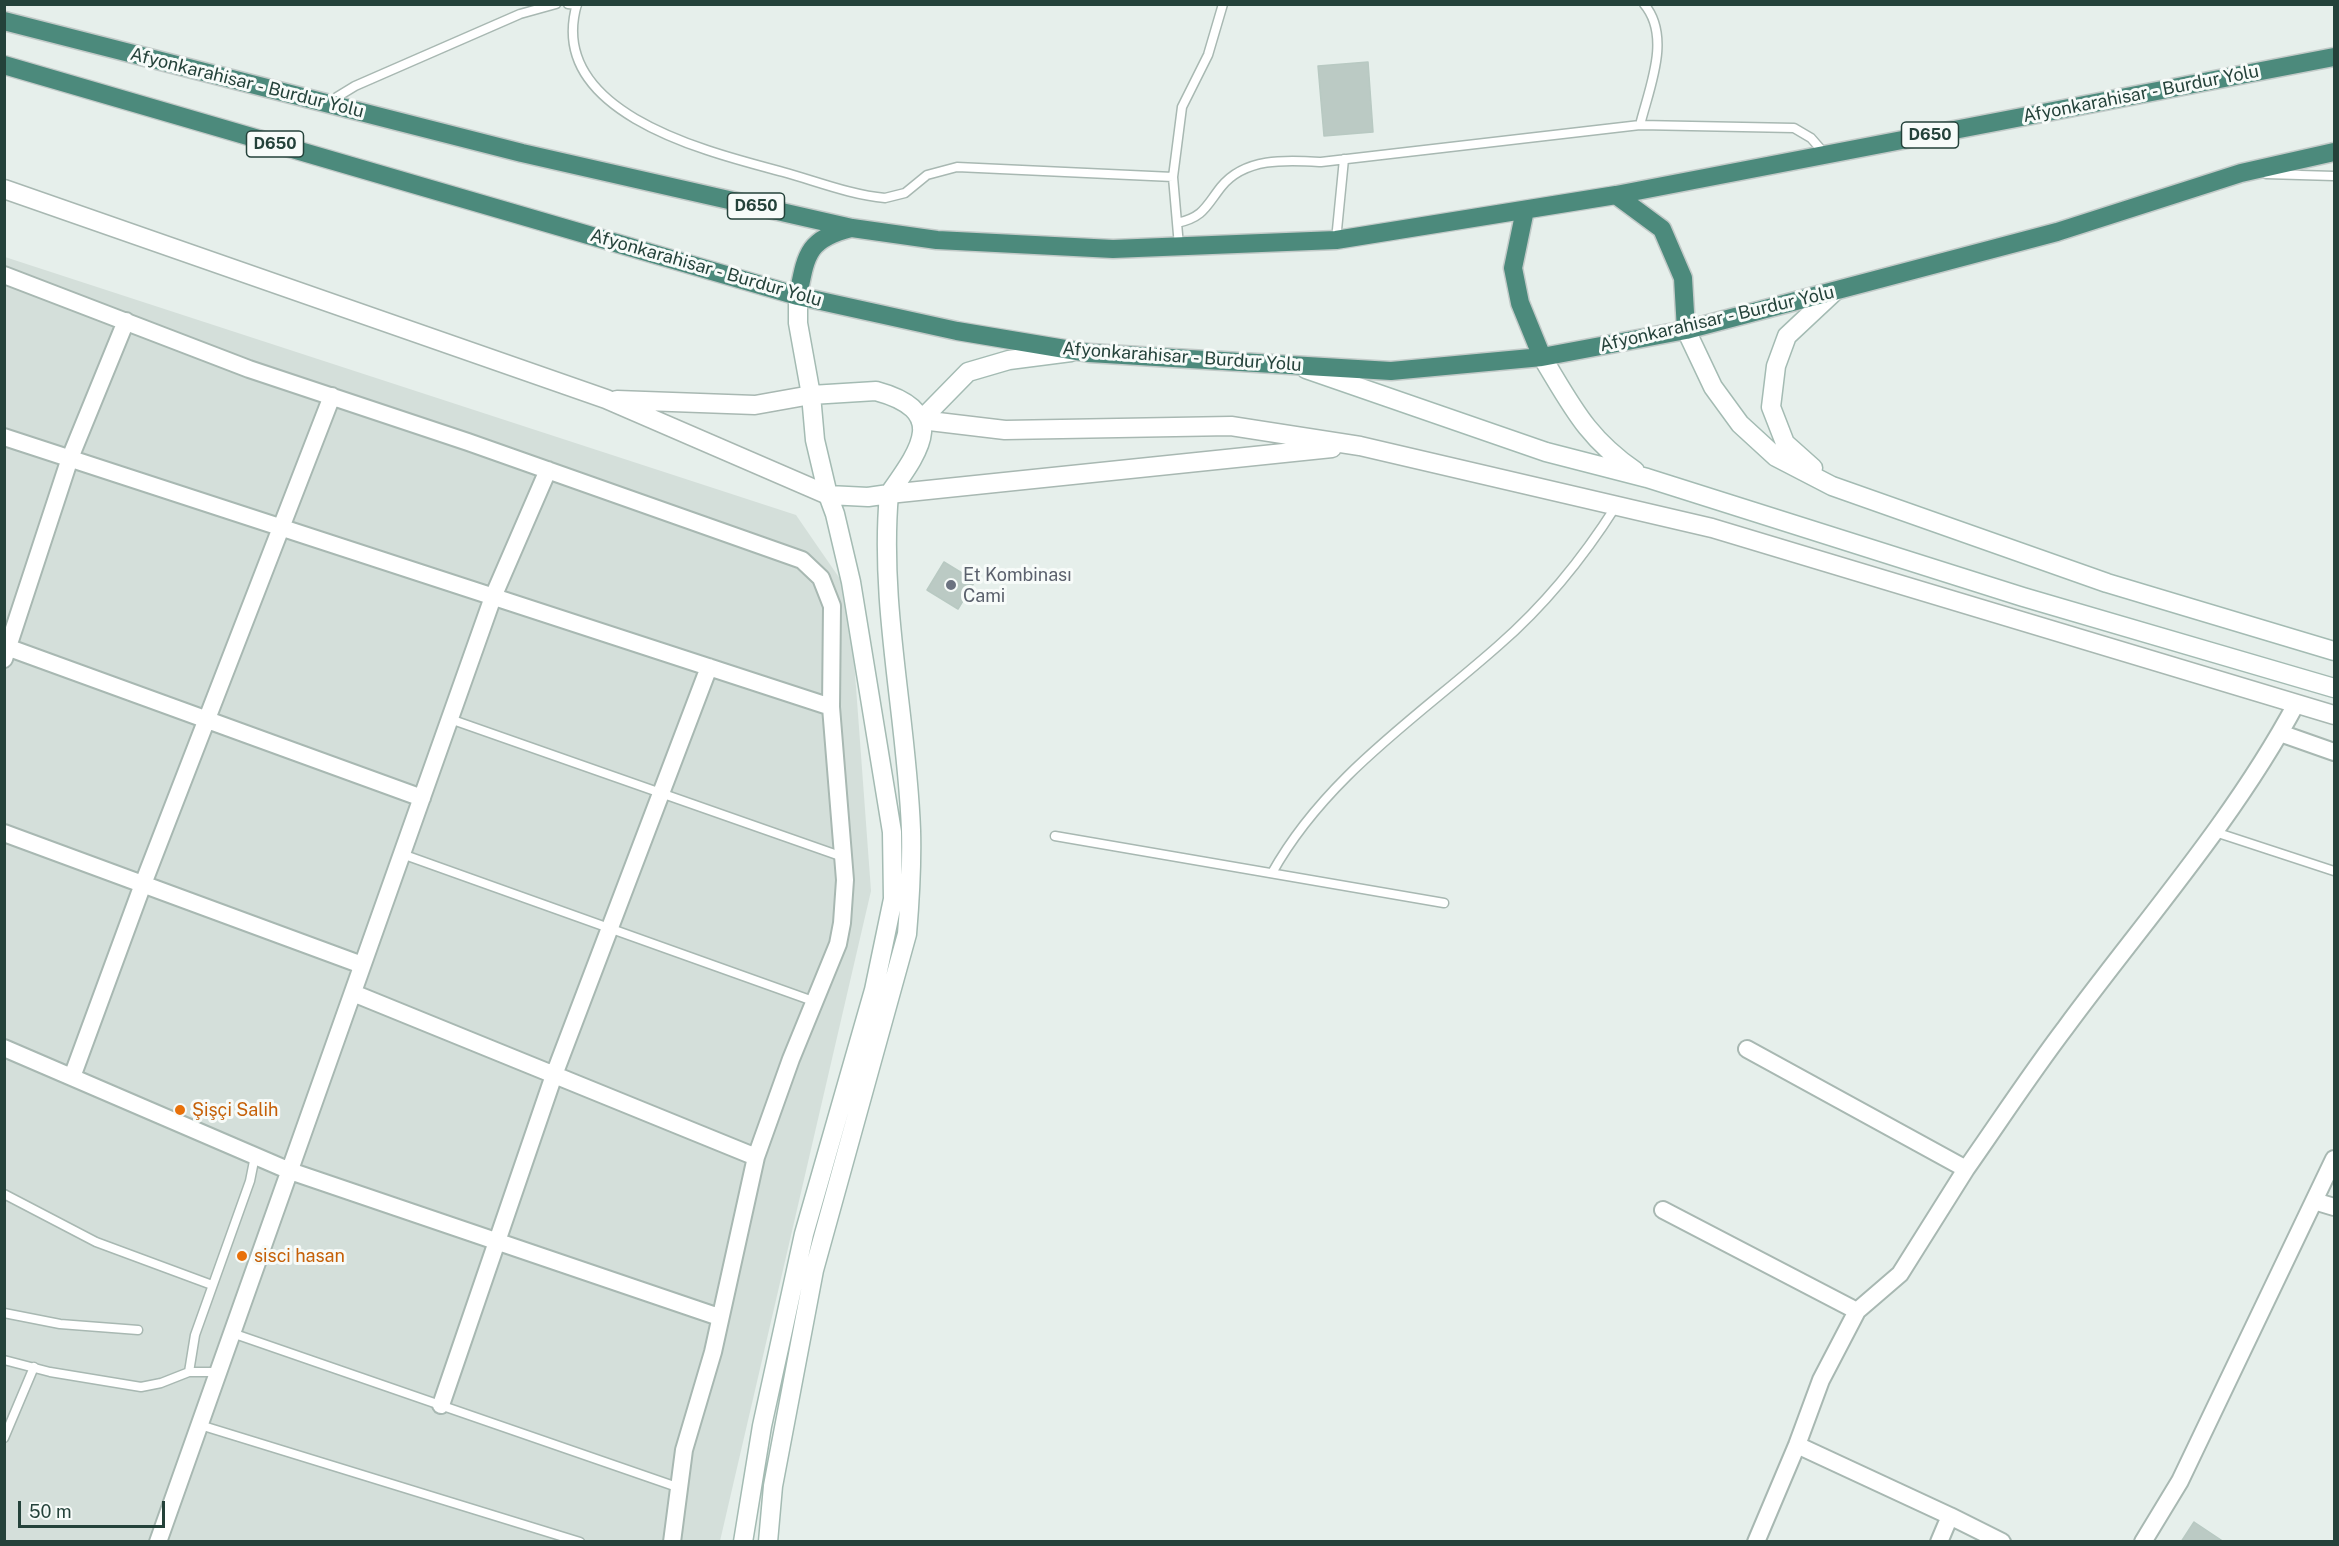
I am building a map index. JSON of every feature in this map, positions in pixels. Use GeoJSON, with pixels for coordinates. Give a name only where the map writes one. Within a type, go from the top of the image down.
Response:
{"type":"FeatureCollection","features":[{"type":"Feature","properties":{"kind":"highway","name":"Afyonkarahisar - Burdur Yolu"},"geometry":{"type":"LineString","coordinates":[[4,21],[522,153],[852,228],[937,240],[1113,249],[1336,240],[1616,195],[2334,57]]}},
{"type":"Feature","properties":{"kind":"highway","name":"Afyonkarahisar - Burdur Yolu"},"geometry":{"type":"LineString","coordinates":[[4,65],[798,296],[957,331],[1075,351],[1391,371],[1542,357],[1686,330],[2057,232],[2241,173],[2334,152]]}},
{"type":"Feature","properties":{"kind":"highway"},"geometry":{"type":"LineString","coordinates":[[1616,195],[1662,229],[1683,278],[1686,330]]}},
{"type":"Feature","properties":{"kind":"highway"},"geometry":{"type":"LineString","coordinates":[[1525,210],[1513,268],[1520,303],[1542,357]]}},
{"type":"Feature","properties":{"kind":"highway"},"geometry":{"type":"LineString","coordinates":[[798,296],[805,260],[810,250],[829,233],[852,228]]}},
{"type":"Feature","properties":{"kind":"main road"},"geometry":{"type":"LineString","coordinates":[[4,189],[606,399],[828,495],[868,497],[1360,446]]}},
{"type":"Feature","properties":{"kind":"main road"},"geometry":{"type":"LineString","coordinates":[[1832,486],[1785,443],[1771,407],[1776,366],[1787,336],[1834,292]]}},
{"type":"Feature","properties":{"kind":"main road"},"geometry":{"type":"LineString","coordinates":[[743,1542],[762,1426],[804,1234],[874,990],[893,899],[892,832],[855,604],[838,524],[828,495],[815,440],[811,395],[798,323],[798,296]]}},
{"type":"Feature","properties":{"kind":"main road"},"geometry":{"type":"LineString","coordinates":[[1686,330],[1713,387],[1740,424],[1776,457],[1832,486],[2107,584],[2334,651]]}},
{"type":"Feature","properties":{"kind":"main road"},"geometry":{"type":"LineString","coordinates":[[921,420],[968,372],[1009,360],[1075,351]]}},
{"type":"Feature","properties":{"kind":"main road"},"geometry":{"type":"LineString","coordinates":[[1542,357],[1581,422],[1607,452],[1647,478]]}},
{"type":"Feature","properties":{"kind":"main road"},"geometry":{"type":"LineString","coordinates":[[1302,367],[1546,452],[1647,478],[2023,597],[2334,688]]}},
{"type":"Feature","properties":{"kind":"main road"},"geometry":{"type":"LineString","coordinates":[[606,399],[755,405],[811,395],[876,391],[909,404],[921,420],[922,438],[918,454],[890,494],[886,556],[911,828],[911,881],[907,934],[814,1270],[773,1486],[768,1542]]}},
{"type":"Feature","properties":{"kind":"main road"},"geometry":{"type":"LineString","coordinates":[[921,420],[1005,430],[1231,426],[1360,446],[1712,528],[2334,715]]}},
{"type":"Feature","properties":{"kind":"street"},"geometry":{"type":"LineString","coordinates":[[4,275],[249,369],[548,470],[802,560],[812,568],[826,586],[832,606],[831,707],[844,857],[844,902],[838,944],[813,1001],[756,1157],[713,1352],[692,1417],[678,1487],[672,1542]]}},
{"type":"Feature","properties":{"kind":"street"},"geometry":{"type":"LineString","coordinates":[[126,321],[70,458],[6,651],[207,720],[422,798]]}},
{"type":"Feature","properties":{"kind":"street"},"geometry":{"type":"LineString","coordinates":[[72,1077],[142,884],[332,396]]}},
{"type":"Feature","properties":{"kind":"street"},"geometry":{"type":"LineString","coordinates":[[4,437],[831,707]]}},
{"type":"Feature","properties":{"kind":"street"},"geometry":{"type":"LineString","coordinates":[[158,1542],[493,597],[548,470]]}},
{"type":"Feature","properties":{"kind":"street"},"geometry":{"type":"LineString","coordinates":[[441,1405],[554,1075],[709,667]]}},
{"type":"Feature","properties":{"kind":"street"},"geometry":{"type":"LineString","coordinates":[[1756,1542],[1821,1380],[1857,1311],[1900,1274],[1966,1169],[2066,1026],[2215,832],[2280,733],[2296,704]]}},
{"type":"Feature","properties":{"kind":"street"},"geometry":{"type":"LineString","coordinates":[[2280,733],[2334,752]]}},
{"type":"Feature","properties":{"kind":"street"},"geometry":{"type":"LineString","coordinates":[[4,832],[362,965]]}},
{"type":"Feature","properties":{"kind":"street"},"geometry":{"type":"LineString","coordinates":[[352,993],[756,1157]]}},
{"type":"Feature","properties":{"kind":"street"},"geometry":{"type":"LineString","coordinates":[[4,1048],[290,1171],[719,1317]]}},
{"type":"Feature","properties":{"kind":"street"},"geometry":{"type":"LineString","coordinates":[[1747,1050],[1966,1169]]}},
{"type":"Feature","properties":{"kind":"street"},"geometry":{"type":"LineString","coordinates":[[2143,1542],[2180,1481],[2334,1159]]}},
{"type":"Feature","properties":{"kind":"street"},"geometry":{"type":"LineString","coordinates":[[2314,1202],[2334,1207]]}},
{"type":"Feature","properties":{"kind":"street"},"geometry":{"type":"LineString","coordinates":[[1663,1210],[1857,1311]]}},
{"type":"Feature","properties":{"kind":"street"},"geometry":{"type":"LineString","coordinates":[[1797,1444],[2002,1542]]}},
{"type":"Feature","properties":{"kind":"street"},"geometry":{"type":"LineString","coordinates":[[1940,1542],[1950,1516]]}},
{"type":"Feature","properties":{"kind":"lane"},"geometry":{"type":"LineString","coordinates":[[331,104],[337,97],[356,87],[520,14],[556,4]]}},
{"type":"Feature","properties":{"kind":"lane"},"geometry":{"type":"LineString","coordinates":[[568,4],[577,5],[574,18],[574,45],[584,70],[600,93],[629,116],[718,154],[885,198],[905,194],[927,175],[936,171],[957,167],[1173,177]]}},
{"type":"Feature","properties":{"kind":"lane"},"geometry":{"type":"LineString","coordinates":[[1179,246],[1173,177],[1182,107],[1208,56],[1222,4]]}},
{"type":"Feature","properties":{"kind":"lane"},"geometry":{"type":"LineString","coordinates":[[1640,125],[1658,45],[1653,20],[1644,4]]}},
{"type":"Feature","properties":{"kind":"lane"},"geometry":{"type":"LineString","coordinates":[[1177,224],[1202,213],[1210,206],[1221,187],[1233,176],[1260,164],[1276,160],[1320,162],[1640,125],[1794,128],[1811,138],[1826,155]]}},
{"type":"Feature","properties":{"kind":"lane"},"geometry":{"type":"LineString","coordinates":[[1336,240],[1344,159]]}},
{"type":"Feature","properties":{"kind":"lane"},"geometry":{"type":"LineString","coordinates":[[2241,173],[2334,176]]}},
{"type":"Feature","properties":{"kind":"lane"},"geometry":{"type":"LineString","coordinates":[[1272,873],[1294,837],[1331,792],[1399,727],[1474,667],[1527,620],[1575,566],[1616,506]]}},
{"type":"Feature","properties":{"kind":"lane"},"geometry":{"type":"LineString","coordinates":[[450,719],[844,857]]}},
{"type":"Feature","properties":{"kind":"lane"},"geometry":{"type":"LineString","coordinates":[[2215,832],[2334,871]]}},
{"type":"Feature","properties":{"kind":"lane"},"geometry":{"type":"LineString","coordinates":[[1055,836],[1443,903]]}},
{"type":"Feature","properties":{"kind":"lane"},"geometry":{"type":"LineString","coordinates":[[402,854],[813,1001]]}},
{"type":"Feature","properties":{"kind":"lane"},"geometry":{"type":"LineString","coordinates":[[189,1372],[195,1335],[250,1180],[255,1156]]}},
{"type":"Feature","properties":{"kind":"lane"},"geometry":{"type":"LineString","coordinates":[[4,1194],[96,1242],[212,1285]]}},
{"type":"Feature","properties":{"kind":"lane"},"geometry":{"type":"LineString","coordinates":[[4,1313],[60,1323],[138,1330]]}},
{"type":"Feature","properties":{"kind":"lane"},"geometry":{"type":"LineString","coordinates":[[232,1333],[678,1487]]}},
{"type":"Feature","properties":{"kind":"lane"},"geometry":{"type":"LineString","coordinates":[[4,1360],[141,1387],[161,1383],[189,1372],[218,1372]]}},
{"type":"Feature","properties":{"kind":"lane"},"geometry":{"type":"LineString","coordinates":[[4,1438],[34,1367]]}},
{"type":"Feature","properties":{"kind":"lane"},"geometry":{"type":"LineString","coordinates":[[200,1425],[580,1542]]}},
{"type":"Feature","properties":{"kind":"shaded area"},"geometry":{"type":"Polygon","coordinates":[[[5,257],[796,515],[849,592],[871,891],[720,1541],[5,1542],[5,257]]]}},
{"type":"Feature","properties":{"kind":"building"},"geometry":{"type":"Polygon","coordinates":[[[1368,62],[1373,132],[1324,136],[1318,66],[1368,62]]]}},
{"type":"Feature","properties":{"kind":"building","name":"Et Kombinası Cami"},"geometry":{"type":"Polygon","coordinates":[[[944,562],[975,581],[958,609],[927,590],[944,562]]]}},
{"type":"Feature","properties":{"kind":"building"},"geometry":{"type":"Polygon","coordinates":[[[2194,1522],[2224,1542],[2181,1542],[2194,1522]]]}},
{"type":"Feature","properties":{"kind":"place","name":"Et Kombinası Cami"},"geometry":{"type":"Point","coordinates":[951,585]}},
{"type":"Feature","properties":{"kind":"place","name":"Şişçi Salih"},"geometry":{"type":"Point","coordinates":[180,1110]}},
{"type":"Feature","properties":{"kind":"place","name":"sisci hasan"},"geometry":{"type":"Point","coordinates":[242,1256]}}]}
